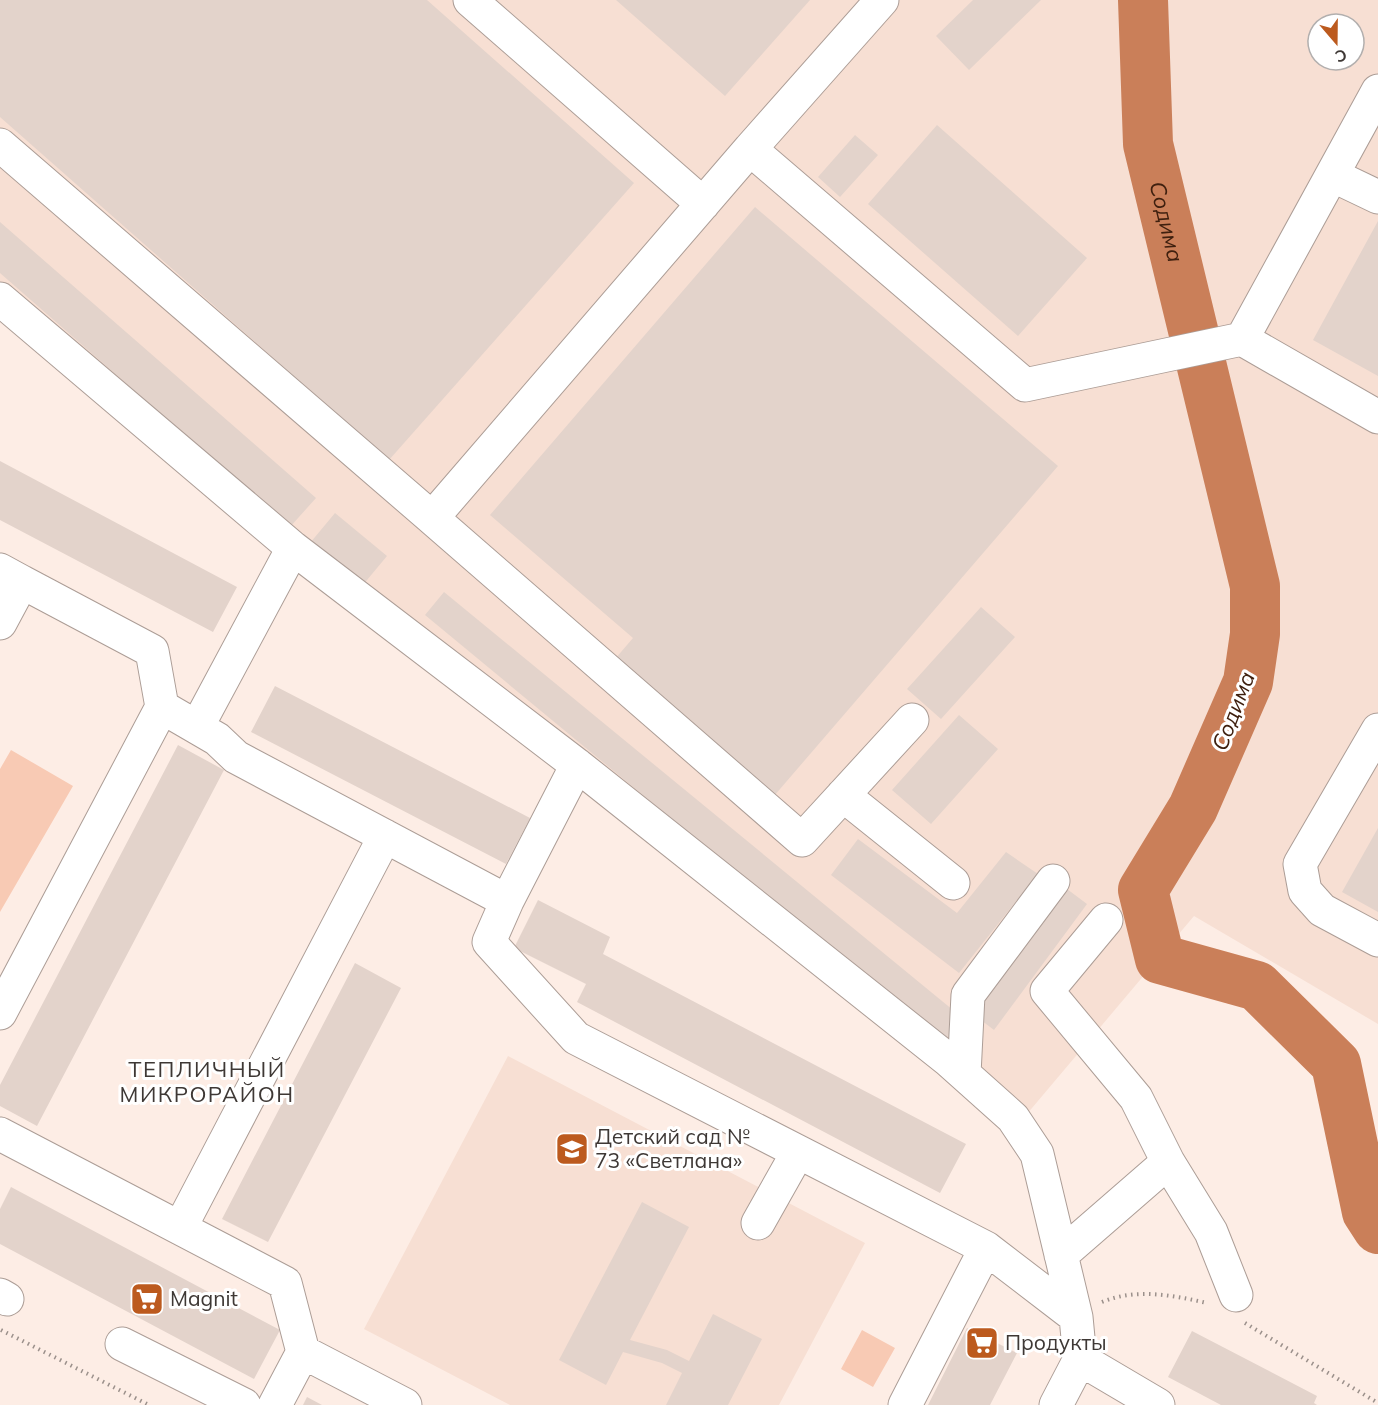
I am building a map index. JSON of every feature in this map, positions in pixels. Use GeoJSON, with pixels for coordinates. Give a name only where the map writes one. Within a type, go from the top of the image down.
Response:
{"type":"FeatureCollection","features":[{"type":"Feature","properties":{"kind":"lane"},"geometry":{"type":"LineString","coordinates":[[470,0],[703,204]]}},
{"type":"Feature","properties":{"kind":"lane"},"geometry":{"type":"LineString","coordinates":[[432,518],[750,149],[882,0]]}},
{"type":"Feature","properties":{"kind":"lane"},"geometry":{"type":"LineString","coordinates":[[1241,340],[1378,91]]}},
{"type":"Feature","properties":{"kind":"lane"},"geometry":{"type":"LineString","coordinates":[[0,145],[802,840],[912,720]]}},
{"type":"Feature","properties":{"kind":"lane"},"geometry":{"type":"LineString","coordinates":[[750,149],[1025,385],[1241,340],[1378,417]]}},
{"type":"Feature","properties":{"kind":"lane"},"geometry":{"type":"LineString","coordinates":[[1332,175],[1378,197]]}},
{"type":"Feature","properties":{"kind":"lane"},"geometry":{"type":"LineString","coordinates":[[0,300],[293,548],[577,765],[964,1074],[1013,1118],[1038,1154],[1076,1317],[1080,1359],[1056,1405]]}},
{"type":"Feature","properties":{"kind":"lane"},"geometry":{"type":"LineString","coordinates":[[197,727],[293,548]]}},
{"type":"Feature","properties":{"kind":"lane"},"geometry":{"type":"LineString","coordinates":[[0,623],[11,576],[152,651],[162,707],[0,1013]]}},
{"type":"Feature","properties":{"kind":"lane"},"geometry":{"type":"LineString","coordinates":[[162,707],[217,739],[236,757],[507,901]]}},
{"type":"Feature","properties":{"kind":"lane"},"geometry":{"type":"LineString","coordinates":[[1378,730],[1300,864],[1305,891],[1322,910],[1378,940]]}},
{"type":"Feature","properties":{"kind":"lane"},"geometry":{"type":"LineString","coordinates":[[577,765],[507,901],[489,942],[576,1038],[986,1248],[1076,1317]]}},
{"type":"Feature","properties":{"kind":"lane"},"geometry":{"type":"LineString","coordinates":[[843,795],[953,883]]}},
{"type":"Feature","properties":{"kind":"lane"},"geometry":{"type":"LineString","coordinates":[[180,1228],[385,836]]}},
{"type":"Feature","properties":{"kind":"lane"},"geometry":{"type":"LineString","coordinates":[[964,1074],[968,995],[1053,881]]}},
{"type":"Feature","properties":{"kind":"lane"},"geometry":{"type":"LineString","coordinates":[[1106,920],[1047,991],[1136,1098],[1168,1162],[1211,1232],[1230,1307]]}},
{"type":"Feature","properties":{"kind":"lane"},"geometry":{"type":"LineString","coordinates":[[2,1139],[285,1282],[303,1352],[275,1405]]}},
{"type":"Feature","properties":{"kind":"lane"},"geometry":{"type":"LineString","coordinates":[[758,1223],[798,1152]]}},
{"type":"Feature","properties":{"kind":"lane"},"geometry":{"type":"LineString","coordinates":[[1061,1255],[1168,1162]]}},
{"type":"Feature","properties":{"kind":"lane"},"geometry":{"type":"LineString","coordinates":[[905,1405],[986,1248]]}},
{"type":"Feature","properties":{"kind":"lane"},"geometry":{"type":"LineString","coordinates":[[123,1344],[244,1405]]}},
{"type":"Feature","properties":{"kind":"lane"},"geometry":{"type":"LineString","coordinates":[[303,1352],[405,1405]]}},
{"type":"Feature","properties":{"kind":"lane"},"geometry":{"type":"LineString","coordinates":[[1080,1359],[1158,1405]]}},
{"type":"Feature","properties":{"kind":"path"},"geometry":{"type":"LineString","coordinates":[[1076,1317],[1104,1300],[1135,1294],[1171,1294],[1230,1307],[1378,1403]]}},
{"type":"Feature","properties":{"kind":"path"},"geometry":{"type":"LineString","coordinates":[[2,1308],[149,1405]]}},
{"type":"Feature","properties":{"kind":"shaded area"},"geometry":{"type":"Polygon","coordinates":[[[0,0],[1378,0],[1378,1024],[1194,916],[1016,1127],[0,296],[0,0]]]}},
{"type":"Feature","properties":{"kind":"shaded area"},"geometry":{"type":"Polygon","coordinates":[[[11,750],[73,786],[0,912],[0,769],[11,750]]]}},
{"type":"Feature","properties":{"kind":"shaded area","name":"Детский сад № 73 «Светлана»"},"geometry":{"type":"Polygon","coordinates":[[[508,1056],[865,1243],[779,1405],[510,1405],[364,1329],[508,1056]]]}},
{"type":"Feature","properties":{"kind":"shaded area"},"geometry":{"type":"Polygon","coordinates":[[[862,1330],[895,1348],[873,1387],[841,1369],[862,1330]]]}},
{"type":"Feature","properties":{"kind":"building"},"geometry":{"type":"Polygon","coordinates":[[[0,0],[427,0],[634,183],[389,460],[0,117],[0,0]]]}},
{"type":"Feature","properties":{"kind":"building"},"geometry":{"type":"Polygon","coordinates":[[[616,0],[810,0],[725,96],[616,0]]]}},
{"type":"Feature","properties":{"kind":"building"},"geometry":{"type":"Polygon","coordinates":[[[973,0],[1041,0],[969,70],[936,36],[973,0]]]}},
{"type":"Feature","properties":{"kind":"building"},"geometry":{"type":"Polygon","coordinates":[[[937,125],[1087,258],[1018,336],[868,204],[937,125]]]}},
{"type":"Feature","properties":{"kind":"building"},"geometry":{"type":"Polygon","coordinates":[[[855,135],[878,155],[840,197],[818,177],[855,135]]]}},
{"type":"Feature","properties":{"kind":"building"},"geometry":{"type":"Polygon","coordinates":[[[755,207],[1058,466],[774,796],[615,659],[633,638],[490,515],[755,207]]]}},
{"type":"Feature","properties":{"kind":"building"},"geometry":{"type":"Polygon","coordinates":[[[1378,221],[1378,376],[1313,340],[1378,221]]]}},
{"type":"Feature","properties":{"kind":"building"},"geometry":{"type":"Polygon","coordinates":[[[0,222],[316,498],[290,527],[0,273],[0,222]]]}},
{"type":"Feature","properties":{"kind":"building"},"geometry":{"type":"Polygon","coordinates":[[[0,461],[237,587],[213,632],[0,520],[0,461]]]}},
{"type":"Feature","properties":{"kind":"building"},"geometry":{"type":"Polygon","coordinates":[[[335,513],[387,556],[362,586],[310,543],[335,513]]]}},
{"type":"Feature","properties":{"kind":"building"},"geometry":{"type":"Polygon","coordinates":[[[444,592],[959,1015],[945,1045],[425,615],[444,592]]]}},
{"type":"Feature","properties":{"kind":"building"},"geometry":{"type":"Polygon","coordinates":[[[981,607],[1015,637],[941,719],[907,689],[981,607]]]}},
{"type":"Feature","properties":{"kind":"building"},"geometry":{"type":"Polygon","coordinates":[[[275,686],[530,818],[506,864],[251,732],[275,686]]]}},
{"type":"Feature","properties":{"kind":"building"},"geometry":{"type":"Polygon","coordinates":[[[959,715],[998,749],[931,824],[892,790],[959,715]]]}},
{"type":"Feature","properties":{"kind":"building"},"geometry":{"type":"Polygon","coordinates":[[[178,745],[224,770],[37,1126],[0,1106],[0,1085],[178,745]]]}},
{"type":"Feature","properties":{"kind":"building"},"geometry":{"type":"Polygon","coordinates":[[[1378,828],[1378,912],[1342,892],[1378,828]]]}},
{"type":"Feature","properties":{"kind":"building"},"geometry":{"type":"Polygon","coordinates":[[[858,839],[957,913],[1006,852],[1038,874],[959,973],[831,875],[858,839]]]}},
{"type":"Feature","properties":{"kind":"building"},"geometry":{"type":"Polygon","coordinates":[[[1067,889],[1087,904],[994,1030],[973,1014],[1067,889]]]}},
{"type":"Feature","properties":{"kind":"building"},"geometry":{"type":"Polygon","coordinates":[[[538,900],[610,937],[603,954],[966,1144],[940,1193],[577,1002],[586,984],[514,948],[538,900]]]}},
{"type":"Feature","properties":{"kind":"building"},"geometry":{"type":"Polygon","coordinates":[[[355,963],[401,988],[268,1242],[222,1219],[355,963]]]}},
{"type":"Feature","properties":{"kind":"building"},"geometry":{"type":"Polygon","coordinates":[[[11,1187],[280,1330],[254,1379],[0,1244],[0,1209],[11,1187]]]}},
{"type":"Feature","properties":{"kind":"building","name":"Детский сад № 73 «Светлана»"},"geometry":{"type":"Polygon","coordinates":[[[642,1202],[689,1227],[630,1340],[667,1350],[689,1361],[713,1314],[762,1339],[728,1405],[666,1405],[682,1373],[662,1363],[623,1352],[606,1385],[559,1360],[642,1202]]]}},
{"type":"Feature","properties":{"kind":"building"},"geometry":{"type":"Polygon","coordinates":[[[967,1328],[1017,1353],[990,1405],[928,1405],[967,1328]]]}},
{"type":"Feature","properties":{"kind":"building"},"geometry":{"type":"Polygon","coordinates":[[[1192,1331],[1317,1396],[1314,1403],[1317,1405],[1221,1405],[1168,1377],[1192,1331]]]}},
{"type":"Feature","properties":{"kind":"building"},"geometry":{"type":"Polygon","coordinates":[[[307,1397],[322,1405],[303,1405],[307,1397]]]}},
{"type":"Feature","properties":{"kind":"waterway","name":"Содима"},"geometry":{"type":"LineString","coordinates":[[1143,0],[1148,144],[1255,586],[1255,634],[1248,682],[1193,808],[1143,890],[1160,959],[1257,986],[1336,1064],[1367,1212],[1378,1229]]}},
{"type":"Feature","properties":{"kind":"place","name":"Детский сад № 73 «Светлана»"},"geometry":{"type":"Point","coordinates":[572,1149]}},
{"type":"Feature","properties":{"kind":"place","name":"Magnit"},"geometry":{"type":"Point","coordinates":[147,1299]}},
{"type":"Feature","properties":{"kind":"place","name":"Продукты"},"geometry":{"type":"Point","coordinates":[982,1343]}},
{"type":"Feature","properties":{"kind":"district","name":"ТЕПЛИЧНЫЙ МИКРОРАЙОН"},"geometry":{"type":"Point","coordinates":[207,1082]}}]}
